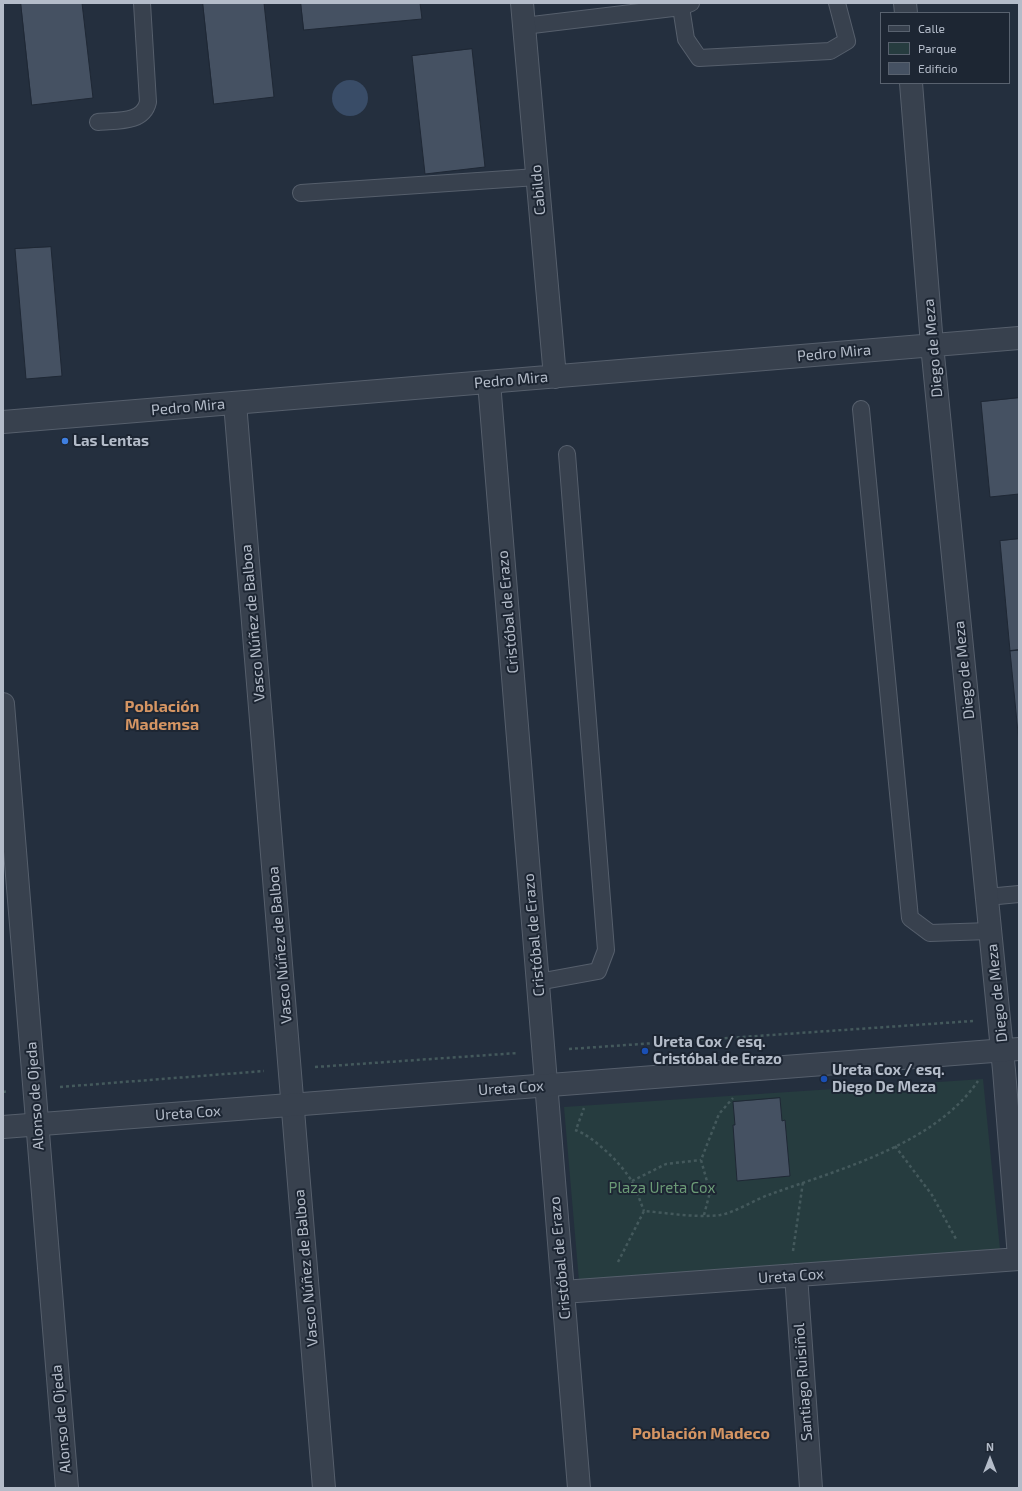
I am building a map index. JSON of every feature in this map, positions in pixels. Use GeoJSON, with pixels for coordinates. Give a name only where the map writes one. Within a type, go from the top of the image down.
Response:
{"type":"FeatureCollection","features":[{"type":"Feature","properties":{"kind":"street","name":"Cabildo"},"geometry":{"type":"LineString","coordinates":[[522,3],[555,377]]}},
{"type":"Feature","properties":{"kind":"street","name":"Diego de Meza"},"geometry":{"type":"LineString","coordinates":[[912,84],[932,345],[999,1019],[1011,1050],[1019,1258]]}},
{"type":"Feature","properties":{"kind":"street","name":"Pedro Mira"},"geometry":{"type":"LineString","coordinates":[[3,422],[1019,338]]}},
{"type":"Feature","properties":{"kind":"street","name":"Cristóbal de Erazo"},"geometry":{"type":"LineString","coordinates":[[489,382],[579,1488]]}},
{"type":"Feature","properties":{"kind":"street","name":"Vasco Núñez de Balboa"},"geometry":{"type":"LineString","coordinates":[[235,403],[324,1488]]}},
{"type":"Feature","properties":{"kind":"street","name":"Alonso de Ojeda"},"geometry":{"type":"LineString","coordinates":[[3,704],[67,1488]]}},
{"type":"Feature","properties":{"kind":"street","name":"Ureta Cox"},"geometry":{"type":"LineString","coordinates":[[3,1127],[1011,1050]]}},
{"type":"Feature","properties":{"kind":"street","name":"Ureta Cox"},"geometry":{"type":"LineString","coordinates":[[563,1292],[1019,1258]]}},
{"type":"Feature","properties":{"kind":"street","name":"Santiago Ruisiñol"},"geometry":{"type":"LineString","coordinates":[[796,1275],[811,1488]]}},
{"type":"Feature","properties":{"kind":"lane"},"geometry":{"type":"LineString","coordinates":[[98,122],[137,117],[146,108],[148,102],[142,3]]}},
{"type":"Feature","properties":{"kind":"lane"},"geometry":{"type":"LineString","coordinates":[[524,26],[686,5],[686,39],[699,58],[830,51],[847,41],[837,3]]}},
{"type":"Feature","properties":{"kind":"lane"},"geometry":{"type":"LineString","coordinates":[[301,193],[537,177]]}},
{"type":"Feature","properties":{"kind":"lane"},"geometry":{"type":"LineString","coordinates":[[861,409],[910,918],[930,933],[990,930]]}},
{"type":"Feature","properties":{"kind":"lane"},"geometry":{"type":"LineString","coordinates":[[538,982],[598,971],[606,950],[567,454]]}},
{"type":"Feature","properties":{"kind":"lane"},"geometry":{"type":"LineString","coordinates":[[987,897],[1019,894]]}},
{"type":"Feature","properties":{"kind":"path"},"geometry":{"type":"LineString","coordinates":[[3,1092],[290,1069],[999,1019]]}},
{"type":"Feature","properties":{"kind":"path"},"geometry":{"type":"LineString","coordinates":[[604,1289],[644,1210],[721,1215],[803,1182],[858,1163],[907,1141],[948,1112],[968,1095],[1011,1050]]}},
{"type":"Feature","properties":{"kind":"path"},"geometry":{"type":"LineString","coordinates":[[704,1215],[710,1192],[701,1160],[719,1114],[755,1069]]}},
{"type":"Feature","properties":{"kind":"path"},"geometry":{"type":"LineString","coordinates":[[895,1146],[932,1195],[952,1228],[966,1263]]}},
{"type":"Feature","properties":{"kind":"path"},"geometry":{"type":"LineString","coordinates":[[632,1180],[666,1164],[701,1160]]}},
{"type":"Feature","properties":{"kind":"path"},"geometry":{"type":"LineString","coordinates":[[796,1275],[793,1256],[795,1228],[803,1182]]}},
{"type":"Feature","properties":{"kind":"green space","name":"Plaza Ureta Cox"},"geometry":{"type":"Polygon","coordinates":[[[983,1079],[1000,1249],[579,1281],[564,1107],[983,1079]]]}},
{"type":"Feature","properties":{"kind":"water"},"geometry":{"type":"Polygon","coordinates":[[[350,80],[363,85],[368,98],[363,111],[350,116],[337,111],[332,98],[337,85],[350,80]]]}},
{"type":"Feature","properties":{"kind":"building"},"geometry":{"type":"Polygon","coordinates":[[[21,3],[82,3],[93,98],[32,105],[21,3]]]}},
{"type":"Feature","properties":{"kind":"building"},"geometry":{"type":"Polygon","coordinates":[[[203,3],[264,3],[274,97],[214,104],[203,3]]]}},
{"type":"Feature","properties":{"kind":"building"},"geometry":{"type":"Polygon","coordinates":[[[301,3],[420,3],[422,19],[304,30],[301,3]]]}},
{"type":"Feature","properties":{"kind":"building"},"geometry":{"type":"Polygon","coordinates":[[[472,49],[485,167],[425,174],[412,56],[472,49]]]}},
{"type":"Feature","properties":{"kind":"building"},"geometry":{"type":"Polygon","coordinates":[[[51,247],[62,376],[26,379],[15,249],[51,247]]]}},
{"type":"Feature","properties":{"kind":"building"},"geometry":{"type":"Polygon","coordinates":[[[1019,398],[1019,494],[990,497],[981,402],[1019,398]]]}},
{"type":"Feature","properties":{"kind":"building"},"geometry":{"type":"Polygon","coordinates":[[[1019,539],[1019,650],[1010,651],[1000,541],[1019,539]]]}},
{"type":"Feature","properties":{"kind":"building"},"geometry":{"type":"Polygon","coordinates":[[[1019,650],[1019,743],[1010,651],[1019,650]]]}},
{"type":"Feature","properties":{"kind":"building"},"geometry":{"type":"Polygon","coordinates":[[[780,1098],[782,1121],[785,1120],[790,1176],[737,1181],[733,1102],[780,1098]]]}},
{"type":"Feature","properties":{"kind":"place","name":"Las Lentas"},"geometry":{"type":"Point","coordinates":[65,441]}},
{"type":"Feature","properties":{"kind":"place","name":"Ureta Cox / esq. Cristóbal de Erazo"},"geometry":{"type":"Point","coordinates":[645,1051]}},
{"type":"Feature","properties":{"kind":"place","name":"Ureta Cox / esq. Diego De Meza"},"geometry":{"type":"Point","coordinates":[824,1079]}},
{"type":"Feature","properties":{"kind":"district","name":"Población Mademsa"},"geometry":{"type":"Point","coordinates":[162,716]}},
{"type":"Feature","properties":{"kind":"district","name":"Población Madeco"},"geometry":{"type":"Point","coordinates":[701,1434]}}]}
